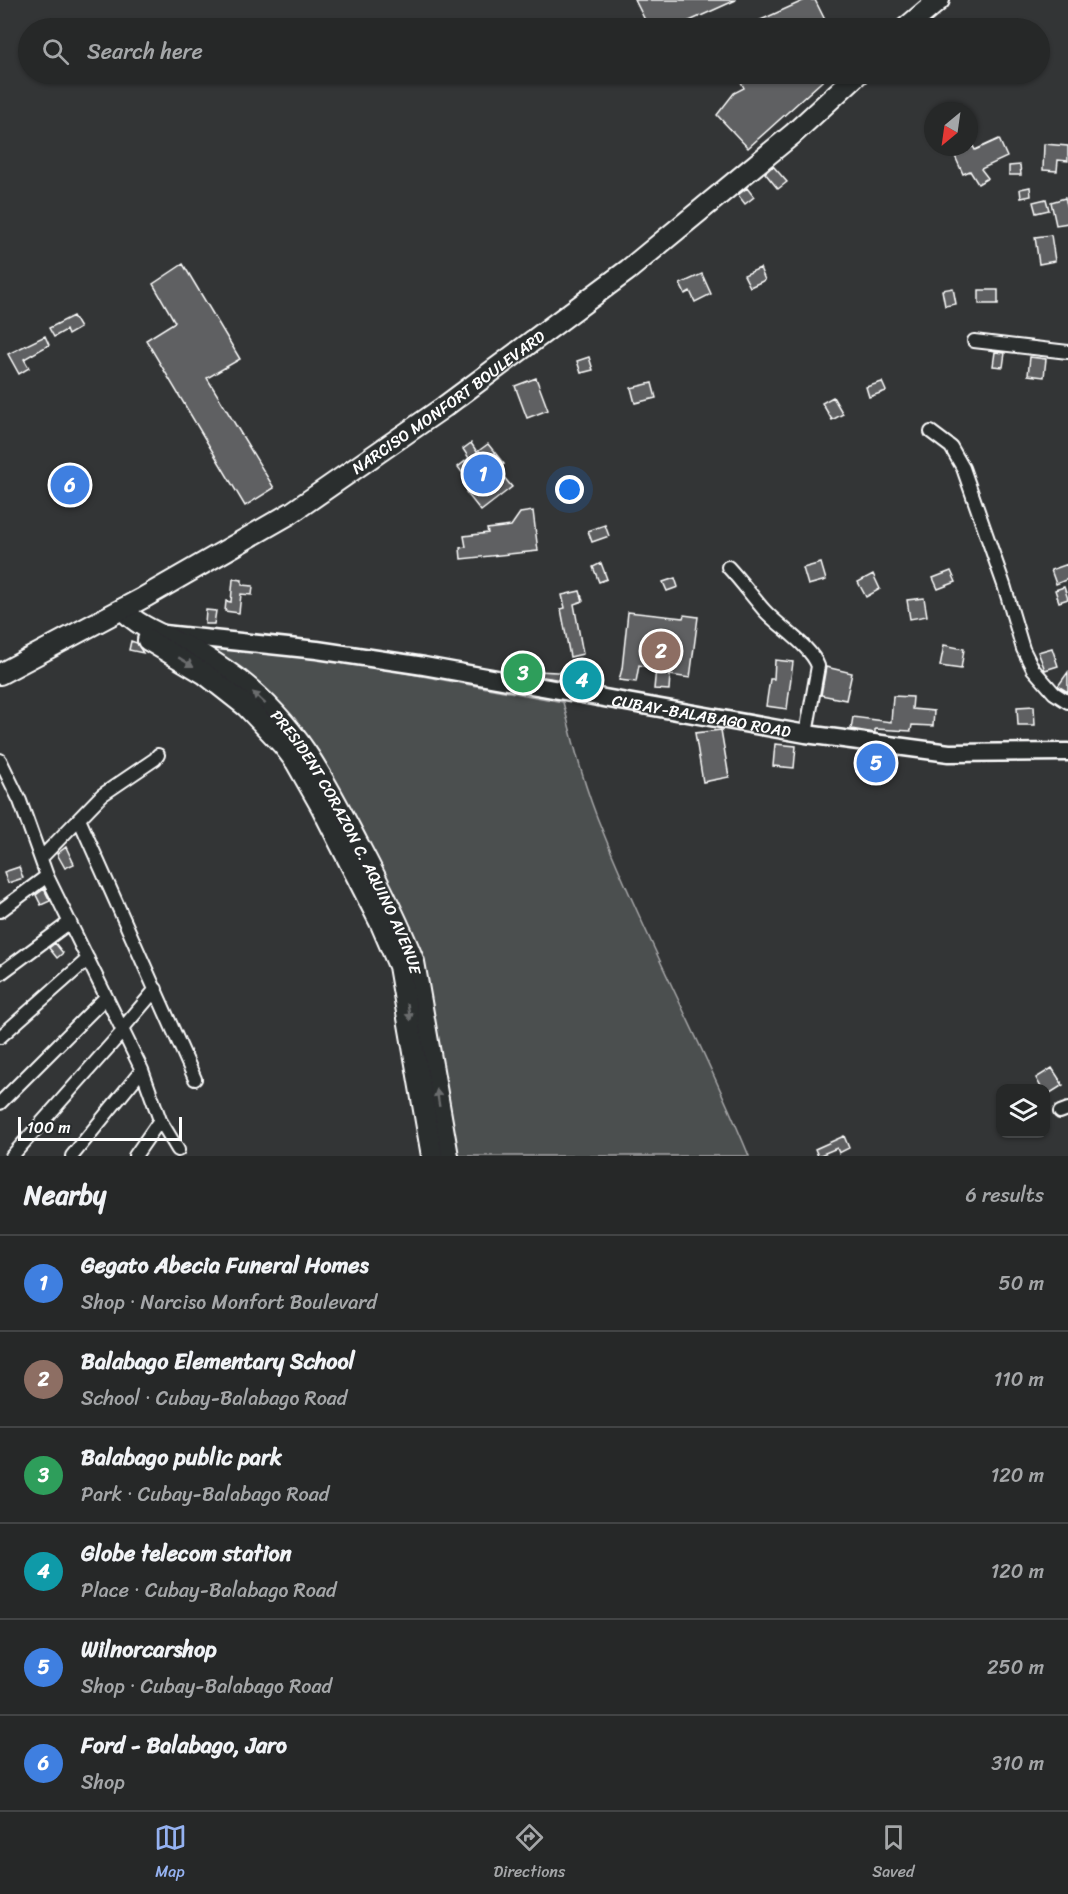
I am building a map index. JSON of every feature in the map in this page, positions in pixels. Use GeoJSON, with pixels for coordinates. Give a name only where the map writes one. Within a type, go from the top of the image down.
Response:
{"type":"FeatureCollection","features":[{"type":"Feature","properties":{"kind":"main road"},"geometry":{"type":"LineString","coordinates":[[918,18],[939,0]]}},
{"type":"Feature","properties":{"kind":"main road","name":"NARCISO MONFORT BOULEVARD"},"geometry":{"type":"LineString","coordinates":[[0,674],[115,613],[291,513],[444,407],[628,270],[793,134],[847,84]]}},
{"type":"Feature","properties":{"kind":"main road","name":"PRESIDENT CORAZON C. AQUINO AVENUE"},"geometry":{"type":"LineString","coordinates":[[115,613],[131,618],[213,661],[258,695],[295,735],[309,754],[399,927],[414,962],[448,1156]]}},
{"type":"Feature","properties":{"kind":"main road","name":"PRESIDENT CORAZON C. AQUINO AVENUE"},"geometry":{"type":"LineString","coordinates":[[115,613],[205,674],[248,707],[296,762],[361,884],[390,942],[399,966],[432,1156]]}},
{"type":"Feature","properties":{"kind":"main road","name":"CUBAY-BALABAGO ROAD"},"geometry":{"type":"LineString","coordinates":[[160,633],[317,650],[424,666],[806,734],[949,753],[1068,752]]}},
{"type":"Feature","properties":{"kind":"street"},"geometry":{"type":"LineString","coordinates":[[974,341],[1068,352]]}},
{"type":"Feature","properties":{"kind":"street"},"geometry":{"type":"LineString","coordinates":[[931,432],[951,447],[963,468],[1004,585],[1023,649],[1033,669],[1054,693],[1068,702]]}},
{"type":"Feature","properties":{"kind":"street"},"geometry":{"type":"LineString","coordinates":[[728,567],[763,610],[815,658],[818,666],[806,734]]}},
{"type":"Feature","properties":{"kind":"street"},"geometry":{"type":"LineString","coordinates":[[41,858],[102,795],[158,755]]}},
{"type":"Feature","properties":{"kind":"street"},"geometry":{"type":"LineString","coordinates":[[0,760],[20,801],[47,876],[142,1070],[160,1120],[178,1150]]}},
{"type":"Feature","properties":{"kind":"street"},"geometry":{"type":"LineString","coordinates":[[79,819],[195,1079]]}},
{"type":"Feature","properties":{"kind":"street"},"geometry":{"type":"LineString","coordinates":[[0,910],[47,876]]}},
{"type":"Feature","properties":{"kind":"street"},"geometry":{"type":"LineString","coordinates":[[0,974],[70,922]]}},
{"type":"Feature","properties":{"kind":"street"},"geometry":{"type":"LineString","coordinates":[[0,1037],[88,959]]}},
{"type":"Feature","properties":{"kind":"street"},"geometry":{"type":"LineString","coordinates":[[12,1156],[156,988]]}},
{"type":"Feature","properties":{"kind":"street"},"geometry":{"type":"LineString","coordinates":[[0,1103],[106,997]]}},
{"type":"Feature","properties":{"kind":"street"},"geometry":{"type":"LineString","coordinates":[[72,1156],[142,1070]]}},
{"type":"Feature","properties":{"kind":"street"},"geometry":{"type":"LineString","coordinates":[[135,1156],[160,1120]]}},
{"type":"Feature","properties":{"kind":"street"},"geometry":{"type":"LineString","coordinates":[[0,1150],[6,1156]]}},
{"type":"Feature","properties":{"kind":"shaded area"},"geometry":{"type":"Polygon","coordinates":[[[192,640],[384,669],[563,702],[585,784],[603,832],[749,1156],[457,1156],[390,889],[192,640]]]}},
{"type":"Feature","properties":{"kind":"building"},"geometry":{"type":"Polygon","coordinates":[[[635,0],[736,0],[696,18],[644,18],[635,0]]]}},
{"type":"Feature","properties":{"kind":"building"},"geometry":{"type":"Polygon","coordinates":[[[805,0],[815,0],[824,18],[765,18],[805,0]]]}},
{"type":"Feature","properties":{"kind":"building"},"geometry":{"type":"Polygon","coordinates":[[[742,84],[819,84],[748,148],[717,115],[734,93],[744,88],[742,84]]]}},
{"type":"Feature","properties":{"kind":"building"},"geometry":{"type":"Polygon","coordinates":[[[999,139],[1007,157],[981,169],[988,178],[978,184],[970,171],[963,174],[955,156],[978,156],[978,149],[999,139]]]}},
{"type":"Feature","properties":{"kind":"building"},"geometry":{"type":"Polygon","coordinates":[[[1044,144],[1068,146],[1068,161],[1058,160],[1057,171],[1043,170],[1044,144]]]}},
{"type":"Feature","properties":{"kind":"building"},"geometry":{"type":"Polygon","coordinates":[[[1020,165],[1021,175],[1009,175],[1009,166],[1020,165]]]}},
{"type":"Feature","properties":{"kind":"building"},"geometry":{"type":"Polygon","coordinates":[[[773,166],[787,182],[778,189],[765,173],[773,166]]]}},
{"type":"Feature","properties":{"kind":"building"},"geometry":{"type":"Polygon","coordinates":[[[1030,187],[1031,196],[1021,198],[1020,189],[1030,187]]]}},
{"type":"Feature","properties":{"kind":"building"},"geometry":{"type":"Polygon","coordinates":[[[747,188],[754,197],[745,204],[738,195],[747,188]]]}},
{"type":"Feature","properties":{"kind":"building"},"geometry":{"type":"Polygon","coordinates":[[[1065,198],[1068,223],[1056,225],[1051,202],[1065,198]]]}},
{"type":"Feature","properties":{"kind":"building"},"geometry":{"type":"Polygon","coordinates":[[[1046,199],[1049,210],[1036,213],[1033,202],[1046,199]]]}},
{"type":"Feature","properties":{"kind":"building"},"geometry":{"type":"Polygon","coordinates":[[[1051,235],[1055,261],[1039,264],[1035,237],[1051,235]]]}},
{"type":"Feature","properties":{"kind":"building"},"geometry":{"type":"Polygon","coordinates":[[[183,264],[240,359],[207,378],[274,488],[245,506],[146,340],[175,322],[153,284],[183,264]]]}},
{"type":"Feature","properties":{"kind":"building"},"geometry":{"type":"Polygon","coordinates":[[[760,268],[765,280],[750,287],[744,275],[760,268]]]}},
{"type":"Feature","properties":{"kind":"building"},"geometry":{"type":"Polygon","coordinates":[[[702,274],[711,294],[695,302],[690,291],[685,294],[680,284],[702,274]]]}},
{"type":"Feature","properties":{"kind":"building"},"geometry":{"type":"Polygon","coordinates":[[[953,288],[956,304],[945,306],[942,290],[953,288]]]}},
{"type":"Feature","properties":{"kind":"building"},"geometry":{"type":"Polygon","coordinates":[[[979,290],[998,290],[998,304],[979,304],[979,290]]]}},
{"type":"Feature","properties":{"kind":"building"},"geometry":{"type":"Polygon","coordinates":[[[73,316],[80,328],[68,335],[66,330],[54,337],[49,328],[73,316]]]}},
{"type":"Feature","properties":{"kind":"building"},"geometry":{"type":"Polygon","coordinates":[[[45,336],[49,345],[24,359],[29,368],[19,374],[8,354],[45,336]]]}},
{"type":"Feature","properties":{"kind":"building"},"geometry":{"type":"Polygon","coordinates":[[[995,352],[1005,353],[1003,367],[993,366],[995,352]]]}},
{"type":"Feature","properties":{"kind":"building"},"geometry":{"type":"Polygon","coordinates":[[[589,357],[593,370],[581,373],[577,361],[589,357]]]}},
{"type":"Feature","properties":{"kind":"building"},"geometry":{"type":"Polygon","coordinates":[[[1030,357],[1046,359],[1044,377],[1028,375],[1030,357]]]}},
{"type":"Feature","properties":{"kind":"building"},"geometry":{"type":"Polygon","coordinates":[[[536,378],[548,410],[527,418],[515,386],[536,378]]]}},
{"type":"Feature","properties":{"kind":"building"},"geometry":{"type":"Polygon","coordinates":[[[882,382],[886,391],[869,397],[866,387],[882,382]]]}},
{"type":"Feature","properties":{"kind":"building"},"geometry":{"type":"Polygon","coordinates":[[[652,383],[656,398],[635,403],[631,388],[652,383]]]}},
{"type":"Feature","properties":{"kind":"building"},"geometry":{"type":"Polygon","coordinates":[[[833,397],[843,414],[832,420],[822,403],[833,397]]]}},
{"type":"Feature","properties":{"kind":"building"},"geometry":{"type":"Polygon","coordinates":[[[471,443],[477,452],[488,444],[504,464],[497,469],[512,487],[481,511],[466,492],[473,487],[458,467],[469,458],[463,449],[471,443]]]}},
{"type":"Feature","properties":{"kind":"building"},"geometry":{"type":"Polygon","coordinates":[[[533,511],[538,551],[461,559],[460,548],[466,547],[464,536],[488,533],[487,529],[511,526],[520,513],[533,511]]]}},
{"type":"Feature","properties":{"kind":"building"},"geometry":{"type":"Polygon","coordinates":[[[605,525],[609,536],[592,542],[588,531],[605,525]]]}},
{"type":"Feature","properties":{"kind":"building"},"geometry":{"type":"Polygon","coordinates":[[[601,563],[607,579],[599,582],[593,567],[601,563]]]}},
{"type":"Feature","properties":{"kind":"building"},"geometry":{"type":"Polygon","coordinates":[[[821,563],[826,580],[808,585],[803,568],[821,563]]]}},
{"type":"Feature","properties":{"kind":"building"},"geometry":{"type":"Polygon","coordinates":[[[1068,564],[1068,579],[1056,584],[1051,570],[1068,564]]]}},
{"type":"Feature","properties":{"kind":"building"},"geometry":{"type":"Polygon","coordinates":[[[951,571],[956,582],[938,589],[933,578],[951,571]]]}},
{"type":"Feature","properties":{"kind":"building"},"geometry":{"type":"Polygon","coordinates":[[[873,574],[880,589],[866,597],[858,582],[873,574]]]}},
{"type":"Feature","properties":{"kind":"building"},"geometry":{"type":"Polygon","coordinates":[[[675,578],[678,587],[667,591],[663,582],[675,578]]]}},
{"type":"Feature","properties":{"kind":"building"},"geometry":{"type":"Polygon","coordinates":[[[233,579],[242,580],[242,585],[253,586],[252,595],[241,594],[239,613],[225,611],[226,601],[231,602],[233,579]]]}},
{"type":"Feature","properties":{"kind":"building"},"geometry":{"type":"Polygon","coordinates":[[[1064,587],[1068,599],[1059,602],[1055,590],[1064,587]]]}},
{"type":"Feature","properties":{"kind":"building"},"geometry":{"type":"Polygon","coordinates":[[[580,591],[583,601],[574,604],[583,654],[570,657],[561,609],[565,608],[562,595],[580,591]]]}},
{"type":"Feature","properties":{"kind":"building"},"geometry":{"type":"Polygon","coordinates":[[[924,598],[927,616],[910,619],[907,600],[924,598]]]}},
{"type":"Feature","properties":{"kind":"building"},"geometry":{"type":"Polygon","coordinates":[[[206,610],[216,611],[214,624],[205,624],[206,610]]]}},
{"type":"Feature","properties":{"kind":"building"},"geometry":{"type":"Polygon","coordinates":[[[628,612],[683,618],[684,615],[698,617],[690,678],[670,675],[669,690],[654,689],[656,668],[639,665],[636,682],[619,680],[628,612]]]}},
{"type":"Feature","properties":{"kind":"building"},"geometry":{"type":"Polygon","coordinates":[[[131,641],[137,643],[143,653],[129,650],[131,641]]]}},
{"type":"Feature","properties":{"kind":"building"},"geometry":{"type":"Polygon","coordinates":[[[944,645],[964,649],[961,669],[940,666],[944,645]]]}},
{"type":"Feature","properties":{"kind":"building"},"geometry":{"type":"Polygon","coordinates":[[[1052,648],[1058,666],[1045,670],[1038,652],[1052,648]]]}},
{"type":"Feature","properties":{"kind":"building"},"geometry":{"type":"Polygon","coordinates":[[[775,660],[793,662],[787,709],[766,706],[770,679],[774,679],[775,660]]]}},
{"type":"Feature","properties":{"kind":"building"},"geometry":{"type":"Polygon","coordinates":[[[826,667],[852,673],[846,700],[821,695],[826,667]]]}},
{"type":"Feature","properties":{"kind":"building"},"geometry":{"type":"Polygon","coordinates":[[[537,671],[597,674],[596,686],[538,676],[537,671]]]}},
{"type":"Feature","properties":{"kind":"building"},"geometry":{"type":"Polygon","coordinates":[[[1068,672],[1068,692],[1058,686],[1068,672]]]}},
{"type":"Feature","properties":{"kind":"building"},"geometry":{"type":"Polygon","coordinates":[[[893,696],[913,697],[912,709],[934,711],[933,726],[912,725],[911,731],[875,729],[875,733],[851,729],[853,717],[891,722],[893,696]]]}},
{"type":"Feature","properties":{"kind":"building"},"geometry":{"type":"Polygon","coordinates":[[[1034,706],[1035,725],[1018,725],[1017,707],[1034,706]]]}},
{"type":"Feature","properties":{"kind":"building"},"geometry":{"type":"Polygon","coordinates":[[[721,730],[729,777],[703,782],[695,733],[721,730]]]}},
{"type":"Feature","properties":{"kind":"building"},"geometry":{"type":"Polygon","coordinates":[[[775,744],[796,746],[794,768],[773,766],[775,744]]]}},
{"type":"Feature","properties":{"kind":"building"},"geometry":{"type":"Polygon","coordinates":[[[66,847],[74,864],[65,868],[57,854],[66,847]]]}},
{"type":"Feature","properties":{"kind":"building"},"geometry":{"type":"Polygon","coordinates":[[[19,867],[23,878],[8,883],[4,872],[19,867]]]}},
{"type":"Feature","properties":{"kind":"building"},"geometry":{"type":"Polygon","coordinates":[[[44,889],[50,901],[41,905],[36,895],[44,889]]]}},
{"type":"Feature","properties":{"kind":"building"},"geometry":{"type":"Polygon","coordinates":[[[55,943],[63,953],[57,958],[49,948],[55,943]]]}},
{"type":"Feature","properties":{"kind":"building"},"geometry":{"type":"Polygon","coordinates":[[[1052,1068],[1063,1085],[1050,1093],[1050,1084],[1039,1084],[1036,1078],[1052,1068]]]}},
{"type":"Feature","properties":{"kind":"building"},"geometry":{"type":"Polygon","coordinates":[[[844,1136],[849,1148],[839,1153],[837,1148],[818,1156],[815,1149],[844,1136]]]}},
{"type":"Feature","properties":{"kind":"place","name":"Gegato Abecia Funeral Homes"},"geometry":{"type":"Point","coordinates":[483,474]}},
{"type":"Feature","properties":{"kind":"place","name":"Ford - Balabago, Jaro"},"geometry":{"type":"Point","coordinates":[70,485]}},
{"type":"Feature","properties":{"kind":"place","name":"Balabago Elementary School"},"geometry":{"type":"Point","coordinates":[661,651]}},
{"type":"Feature","properties":{"kind":"place","name":"Balabago public park"},"geometry":{"type":"Point","coordinates":[523,673]}},
{"type":"Feature","properties":{"kind":"place","name":"Globe telecom station"},"geometry":{"type":"Point","coordinates":[582,680]}},
{"type":"Feature","properties":{"kind":"place","name":"Wilnorcarshop"},"geometry":{"type":"Point","coordinates":[876,763]}}]}
